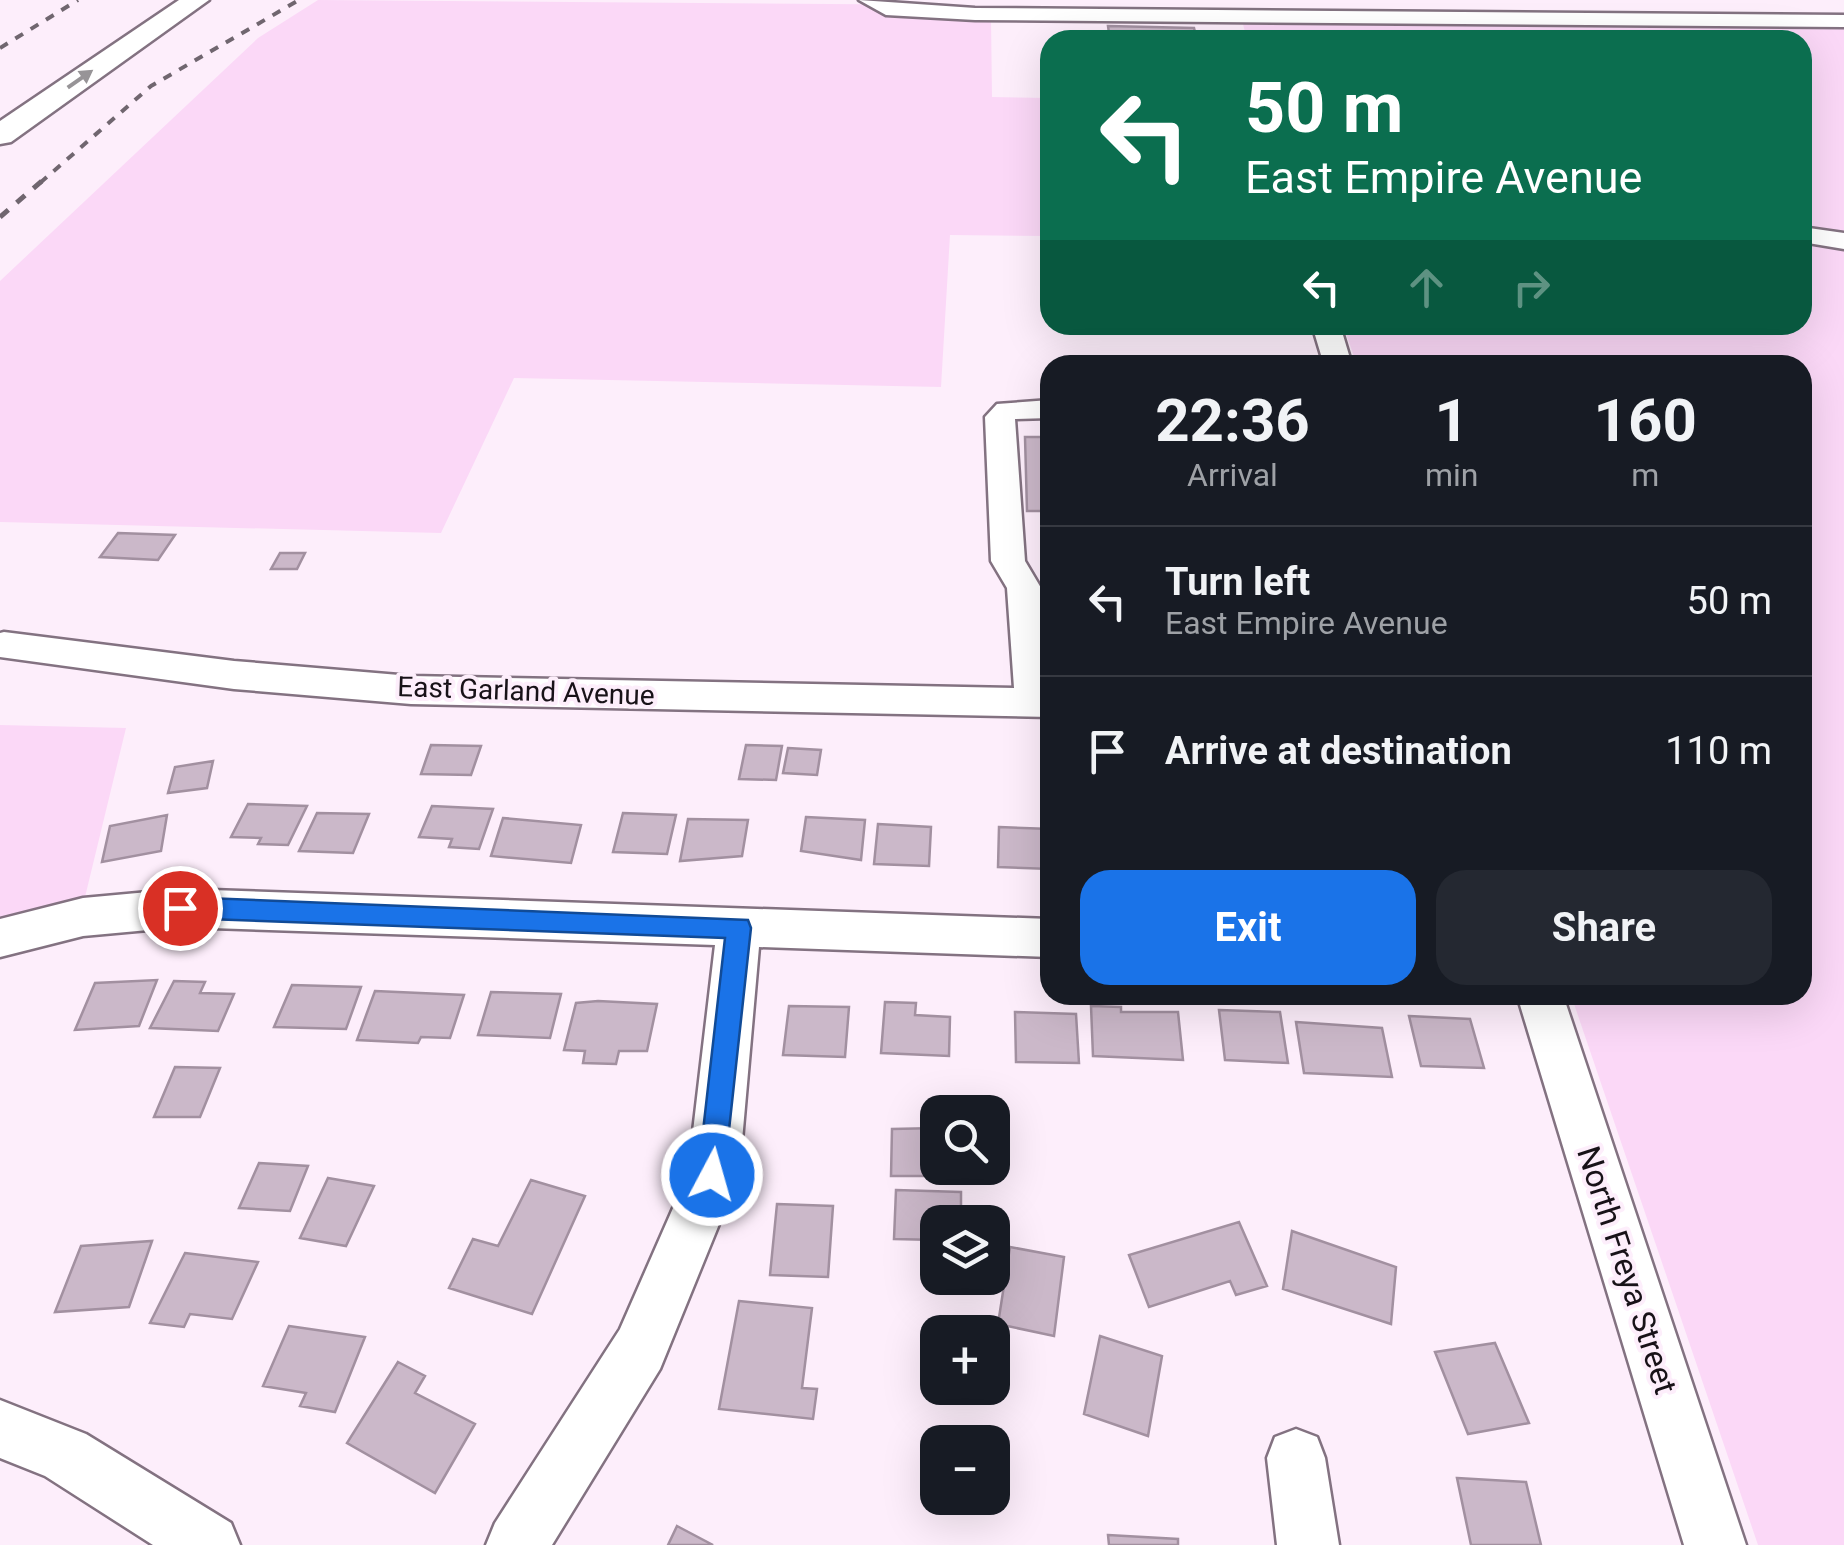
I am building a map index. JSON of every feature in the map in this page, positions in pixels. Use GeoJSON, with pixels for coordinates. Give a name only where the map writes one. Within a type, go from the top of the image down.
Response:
{"type":"FeatureCollection","features":[{"type":"Feature","properties":{"kind":"highway"},"geometry":{"type":"LineString","coordinates":[[0,102],[155,0]]}},
{"type":"Feature","properties":{"kind":"highway"},"geometry":{"type":"LineString","coordinates":[[0,135],[196,0]]}},
{"type":"Feature","properties":{"kind":"street"},"geometry":{"type":"LineString","coordinates":[[868,0],[886,9],[1018,7],[1164,16],[1225,7],[1844,21]]}},
{"type":"Feature","properties":{"kind":"street"},"geometry":{"type":"LineString","coordinates":[[1144,0],[1159,4],[1164,16]]}},
{"type":"Feature","properties":{"kind":"street"},"geometry":{"type":"LineString","coordinates":[[1690,0],[1710,19]]}},
{"type":"Feature","properties":{"kind":"street"},"geometry":{"type":"LineString","coordinates":[[1812,236],[1844,241]]}},
{"type":"Feature","properties":{"kind":"street"},"geometry":{"type":"LineString","coordinates":[[1040,409],[1008,410],[1000,417],[1008,561],[1024,588],[1040,690]]}},
{"type":"Feature","properties":{"kind":"street","name":"East Garland Avenue"},"geometry":{"type":"LineString","coordinates":[[4,645],[234,675],[410,690],[1040,703]]}},
{"type":"Feature","properties":{"kind":"street"},"geometry":{"type":"LineString","coordinates":[[0,938],[82,917],[180,908],[1040,938]]}},
{"type":"Feature","properties":{"kind":"street"},"geometry":{"type":"LineString","coordinates":[[518,1545],[640,1349],[712,1175],[739,928]]}},
{"type":"Feature","properties":{"kind":"street","name":"North Freya Street"},"geometry":{"type":"LineString","coordinates":[[1543,1005],[1715,1545]]}},
{"type":"Feature","properties":{"kind":"street"},"geometry":{"type":"LineString","coordinates":[[0,1429],[65,1455],[209,1545]]}},
{"type":"Feature","properties":{"kind":"street"},"geometry":{"type":"LineString","coordinates":[[1296,1458],[1308,1545]]}},
{"type":"Feature","properties":{"kind":"shaded area"},"geometry":{"type":"Polygon","coordinates":[[[318,0],[964,5],[963,18],[991,19],[992,97],[1040,98],[1040,236],[950,235],[941,387],[514,378],[441,533],[0,522],[0,281],[258,38],[318,0]]]}},
{"type":"Feature","properties":{"kind":"shaded area"},"geometry":{"type":"Polygon","coordinates":[[[1242,20],[1844,24],[1844,1545],[1758,1545],[1574,1005],[1812,1005],[1812,355],[1354,355],[1346,335],[1812,335],[1812,30],[1244,30],[1242,20]]]}},
{"type":"Feature","properties":{"kind":"shaded area"},"geometry":{"type":"Polygon","coordinates":[[[0,725],[126,728],[85,897],[0,919],[0,725]]]}},
{"type":"Feature","properties":{"kind":"building"},"geometry":{"type":"Polygon","coordinates":[[[1108,26],[1194,30],[1109,30],[1108,26]]]}},
{"type":"Feature","properties":{"kind":"building"},"geometry":{"type":"Polygon","coordinates":[[[1025,437],[1040,437],[1040,511],[1027,511],[1025,437]]]}},
{"type":"Feature","properties":{"kind":"building"},"geometry":{"type":"Polygon","coordinates":[[[118,533],[175,535],[158,560],[100,557],[118,533]]]}},
{"type":"Feature","properties":{"kind":"building"},"geometry":{"type":"Polygon","coordinates":[[[280,553],[305,553],[297,569],[271,569],[280,553]]]}},
{"type":"Feature","properties":{"kind":"building"},"geometry":{"type":"Polygon","coordinates":[[[431,745],[481,746],[471,775],[421,774],[431,745]]]}},
{"type":"Feature","properties":{"kind":"building"},"geometry":{"type":"Polygon","coordinates":[[[746,745],[782,746],[776,780],[739,779],[746,745]]]}},
{"type":"Feature","properties":{"kind":"building"},"geometry":{"type":"Polygon","coordinates":[[[788,748],[821,750],[817,775],[783,773],[788,748]]]}},
{"type":"Feature","properties":{"kind":"building"},"geometry":{"type":"Polygon","coordinates":[[[213,761],[207,788],[168,793],[175,767],[213,761]]]}},
{"type":"Feature","properties":{"kind":"building"},"geometry":{"type":"Polygon","coordinates":[[[248,804],[307,806],[288,845],[258,844],[261,838],[231,837],[248,804]]]}},
{"type":"Feature","properties":{"kind":"building"},"geometry":{"type":"Polygon","coordinates":[[[432,806],[493,809],[479,849],[449,847],[452,839],[419,837],[432,806]]]}},
{"type":"Feature","properties":{"kind":"building"},"geometry":{"type":"Polygon","coordinates":[[[317,813],[369,814],[353,853],[299,851],[317,813]]]}},
{"type":"Feature","properties":{"kind":"building"},"geometry":{"type":"Polygon","coordinates":[[[623,813],[676,815],[667,854],[613,852],[623,813]]]}},
{"type":"Feature","properties":{"kind":"building"},"geometry":{"type":"Polygon","coordinates":[[[167,815],[161,851],[102,862],[110,826],[167,815]]]}},
{"type":"Feature","properties":{"kind":"building"},"geometry":{"type":"Polygon","coordinates":[[[806,817],[865,820],[861,860],[801,851],[806,817]]]}},
{"type":"Feature","properties":{"kind":"building"},"geometry":{"type":"Polygon","coordinates":[[[503,818],[581,825],[571,863],[491,856],[503,818]]]}},
{"type":"Feature","properties":{"kind":"building"},"geometry":{"type":"Polygon","coordinates":[[[688,819],[748,820],[742,856],[680,861],[688,819]]]}},
{"type":"Feature","properties":{"kind":"building"},"geometry":{"type":"Polygon","coordinates":[[[878,824],[931,827],[929,866],[874,864],[878,824]]]}},
{"type":"Feature","properties":{"kind":"building"},"geometry":{"type":"Polygon","coordinates":[[[999,827],[1040,829],[1040,869],[998,867],[999,827]]]}},
{"type":"Feature","properties":{"kind":"building"},"geometry":{"type":"Polygon","coordinates":[[[157,980],[139,1026],[75,1030],[95,983],[157,980]]]}},
{"type":"Feature","properties":{"kind":"building"},"geometry":{"type":"Polygon","coordinates":[[[174,981],[205,982],[200,993],[234,994],[218,1031],[150,1028],[174,981]]]}},
{"type":"Feature","properties":{"kind":"building"},"geometry":{"type":"Polygon","coordinates":[[[292,985],[361,987],[346,1029],[274,1027],[292,985]]]}},
{"type":"Feature","properties":{"kind":"building"},"geometry":{"type":"Polygon","coordinates":[[[375,991],[464,995],[450,1038],[421,1037],[418,1043],[357,1040],[375,991]]]}},
{"type":"Feature","properties":{"kind":"building"},"geometry":{"type":"Polygon","coordinates":[[[491,992],[561,994],[550,1038],[478,1035],[491,992]]]}},
{"type":"Feature","properties":{"kind":"building"},"geometry":{"type":"Polygon","coordinates":[[[885,1002],[916,1003],[915,1015],[950,1017],[949,1056],[881,1053],[885,1002]]]}},
{"type":"Feature","properties":{"kind":"building"},"geometry":{"type":"Polygon","coordinates":[[[576,1003],[657,1004],[647,1051],[619,1051],[616,1064],[583,1063],[585,1051],[564,1050],[576,1003]]]}},
{"type":"Feature","properties":{"kind":"building"},"geometry":{"type":"Polygon","coordinates":[[[789,1006],[849,1007],[845,1057],[783,1055],[789,1006]]]}},
{"type":"Feature","properties":{"kind":"building"},"geometry":{"type":"Polygon","coordinates":[[[1091,1006],[1121,1007],[1121,1012],[1178,1012],[1183,1060],[1093,1056],[1091,1006]]]}},
{"type":"Feature","properties":{"kind":"building"},"geometry":{"type":"Polygon","coordinates":[[[1219,1010],[1280,1012],[1288,1063],[1225,1060],[1219,1010]]]}},
{"type":"Feature","properties":{"kind":"building"},"geometry":{"type":"Polygon","coordinates":[[[1015,1012],[1076,1014],[1079,1063],[1016,1062],[1015,1012]]]}},
{"type":"Feature","properties":{"kind":"building"},"geometry":{"type":"Polygon","coordinates":[[[1409,1016],[1470,1019],[1484,1068],[1421,1066],[1409,1016]]]}},
{"type":"Feature","properties":{"kind":"building"},"geometry":{"type":"Polygon","coordinates":[[[1296,1022],[1382,1028],[1392,1077],[1304,1073],[1296,1022]]]}},
{"type":"Feature","properties":{"kind":"building"},"geometry":{"type":"Polygon","coordinates":[[[175,1067],[220,1068],[200,1117],[154,1117],[175,1067]]]}},
{"type":"Feature","properties":{"kind":"building"},"geometry":{"type":"Polygon","coordinates":[[[920,1128],[920,1176],[891,1176],[892,1129],[920,1128]]]}},
{"type":"Feature","properties":{"kind":"building"},"geometry":{"type":"Polygon","coordinates":[[[259,1163],[308,1166],[290,1211],[239,1208],[259,1163]]]}},
{"type":"Feature","properties":{"kind":"building"},"geometry":{"type":"Polygon","coordinates":[[[328,1178],[374,1186],[346,1246],[300,1238],[328,1178]]]}},
{"type":"Feature","properties":{"kind":"building"},"geometry":{"type":"Polygon","coordinates":[[[531,1180],[585,1196],[532,1314],[449,1288],[473,1239],[498,1246],[531,1180]]]}},
{"type":"Feature","properties":{"kind":"building"},"geometry":{"type":"Polygon","coordinates":[[[896,1190],[961,1192],[961,1205],[920,1205],[920,1240],[894,1239],[896,1190]]]}},
{"type":"Feature","properties":{"kind":"building"},"geometry":{"type":"Polygon","coordinates":[[[777,1204],[833,1206],[828,1277],[770,1275],[777,1204]]]}},
{"type":"Feature","properties":{"kind":"building"},"geometry":{"type":"Polygon","coordinates":[[[1239,1222],[1267,1286],[1236,1295],[1230,1281],[1149,1307],[1129,1255],[1239,1222]]]}},
{"type":"Feature","properties":{"kind":"building"},"geometry":{"type":"Polygon","coordinates":[[[1292,1231],[1396,1267],[1391,1324],[1283,1289],[1292,1231]]]}},
{"type":"Feature","properties":{"kind":"building"},"geometry":{"type":"Polygon","coordinates":[[[152,1241],[129,1307],[55,1312],[81,1246],[152,1241]]]}},
{"type":"Feature","properties":{"kind":"building"},"geometry":{"type":"Polygon","coordinates":[[[1010,1247],[1064,1257],[1054,1336],[1010,1327],[1010,1315],[999,1315],[1003,1295],[1010,1295],[1010,1247]]]}},
{"type":"Feature","properties":{"kind":"building"},"geometry":{"type":"Polygon","coordinates":[[[185,1253],[258,1262],[232,1319],[190,1314],[184,1327],[150,1323],[185,1253]]]}},
{"type":"Feature","properties":{"kind":"building"},"geometry":{"type":"Polygon","coordinates":[[[739,1301],[812,1308],[802,1388],[817,1389],[813,1419],[719,1409],[739,1301]]]}},
{"type":"Feature","properties":{"kind":"building"},"geometry":{"type":"Polygon","coordinates":[[[289,1326],[365,1337],[335,1412],[300,1406],[306,1393],[263,1386],[289,1326]]]}},
{"type":"Feature","properties":{"kind":"building"},"geometry":{"type":"Polygon","coordinates":[[[1100,1336],[1162,1356],[1148,1436],[1084,1414],[1100,1336]]]}},
{"type":"Feature","properties":{"kind":"building"},"geometry":{"type":"Polygon","coordinates":[[[1495,1343],[1529,1423],[1468,1434],[1435,1352],[1495,1343]]]}},
{"type":"Feature","properties":{"kind":"building"},"geometry":{"type":"Polygon","coordinates":[[[398,1362],[425,1376],[415,1393],[475,1424],[435,1493],[347,1443],[398,1362]]]}},
{"type":"Feature","properties":{"kind":"building"},"geometry":{"type":"Polygon","coordinates":[[[1457,1478],[1526,1482],[1541,1545],[1471,1545],[1457,1478]]]}},
{"type":"Feature","properties":{"kind":"building"},"geometry":{"type":"Polygon","coordinates":[[[677,1526],[713,1545],[668,1545],[677,1526]]]}},
{"type":"Feature","properties":{"kind":"building"},"geometry":{"type":"Polygon","coordinates":[[[1108,1535],[1178,1539],[1178,1545],[1109,1545],[1108,1535]]]}},
{"type":"Feature","properties":{"kind":"railway"},"geometry":{"type":"LineString","coordinates":[[0,48],[78,0]]}},
{"type":"Feature","properties":{"kind":"railway"},"geometry":{"type":"LineString","coordinates":[[40,183],[151,86],[299,0]]}},
{"type":"Feature","properties":{"kind":"railway"},"geometry":{"type":"LineString","coordinates":[[0,217],[43,180]]}},
{"type":"Feature","properties":{"kind":"route"},"geometry":{"type":"LineString","coordinates":[[180,908],[739,928],[712,1175]]}}]}
